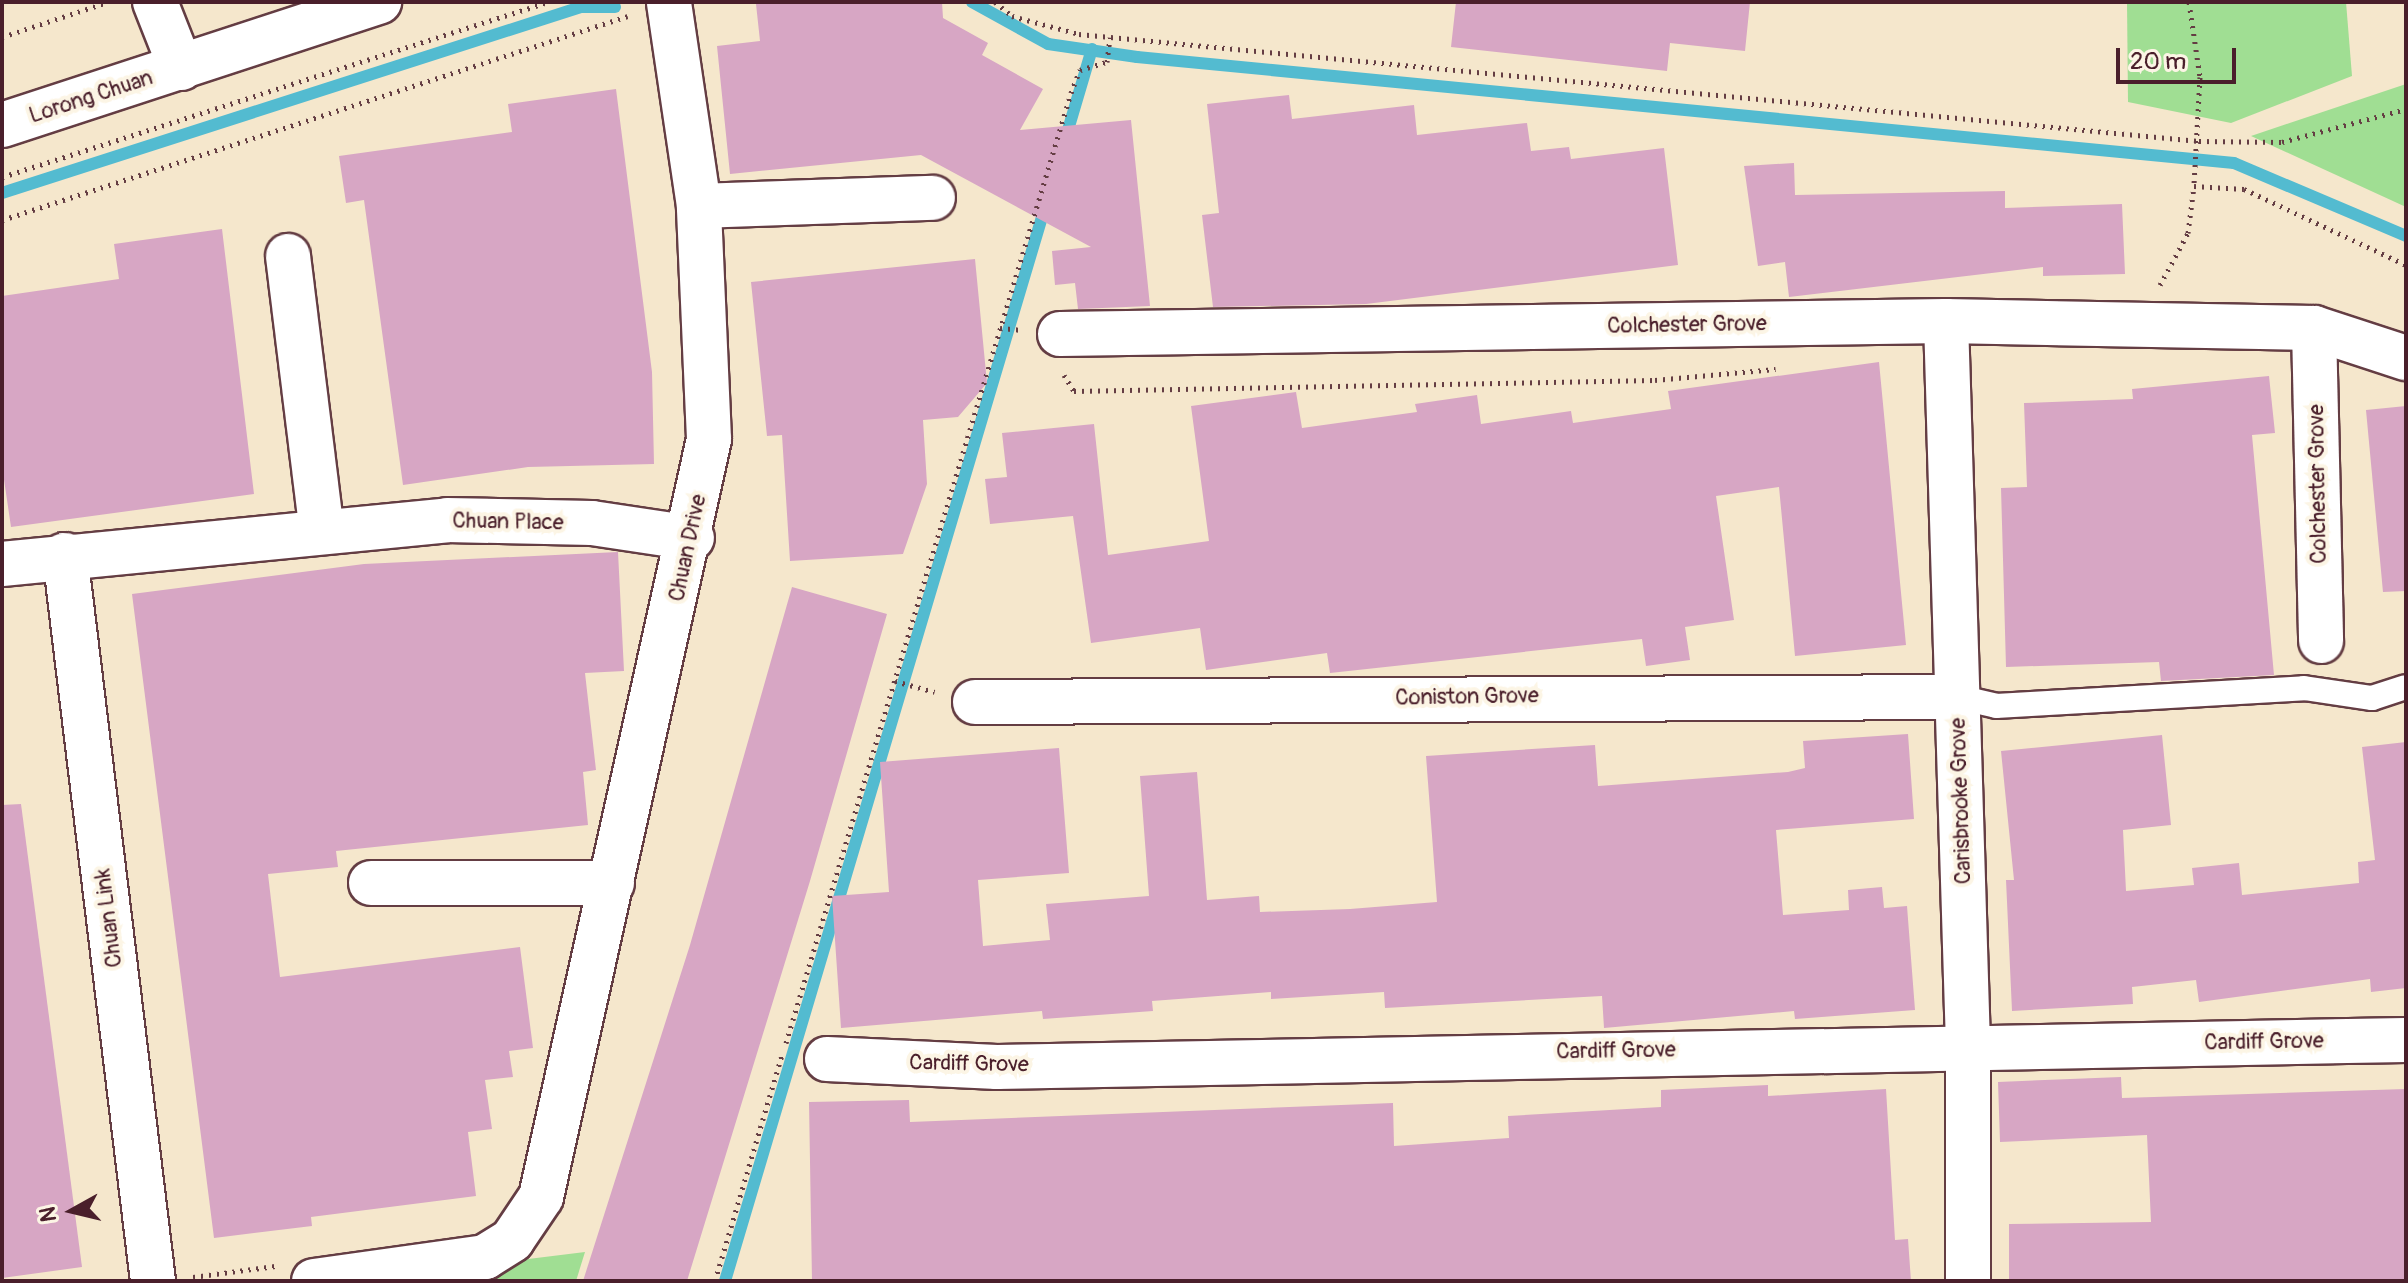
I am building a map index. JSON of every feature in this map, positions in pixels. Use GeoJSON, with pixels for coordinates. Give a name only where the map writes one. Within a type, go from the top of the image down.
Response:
{"type":"FeatureCollection","features":[{"type":"Feature","properties":{"kind":"street","name":"Lorong Chuan"},"geometry":{"type":"LineString","coordinates":[[155,2],[181,68]]}},
{"type":"Feature","properties":{"kind":"street","name":"Lorong Chuan"},"geometry":{"type":"LineString","coordinates":[[2,125],[379,2]]}},
{"type":"Feature","properties":{"kind":"street","name":"Chuan Drive"},"geometry":{"type":"LineString","coordinates":[[304,1272],[464,1263],[512,1240],[541,1197],[692,538],[709,439],[699,206],[688,120],[646,6]]}},
{"type":"Feature","properties":{"kind":"street"},"geometry":{"type":"LineString","coordinates":[[699,206],[933,198]]}},
{"type":"Feature","properties":{"kind":"street"},"geometry":{"type":"LineString","coordinates":[[288,256],[322,531]]}},
{"type":"Feature","properties":{"kind":"street","name":"Colchester Grove"},"geometry":{"type":"LineString","coordinates":[[1060,334],[1946,321],[2136,329],[2314,328],[2406,358]]}},
{"type":"Feature","properties":{"kind":"street","name":"Carisbrooke Grove"},"geometry":{"type":"LineString","coordinates":[[1946,321],[1968,1046],[1968,1281]]}},
{"type":"Feature","properties":{"kind":"street","name":"Colchester Grove"},"geometry":{"type":"LineString","coordinates":[[2314,328],[2321,641]]}},
{"type":"Feature","properties":{"kind":"street","name":"Chuan Place"},"geometry":{"type":"LineString","coordinates":[[2,564],[65,555],[447,520],[578,522],[692,538]]}},
{"type":"Feature","properties":{"kind":"street","name":"Chuan Link"},"geometry":{"type":"LineString","coordinates":[[65,555],[170,1279]]}},
{"type":"Feature","properties":{"kind":"street","name":"Coniston Grove"},"geometry":{"type":"LineString","coordinates":[[975,702],[1958,697]]}},
{"type":"Feature","properties":{"kind":"street"},"geometry":{"type":"LineString","coordinates":[[371,883],[612,883]]}},
{"type":"Feature","properties":{"kind":"street","name":"Cardiff Grove"},"geometry":{"type":"LineString","coordinates":[[827,1059],[997,1067],[2406,1040]]}},
{"type":"Feature","properties":{"kind":"lane"},"geometry":{"type":"LineString","coordinates":[[1958,697],[1996,706],[2304,688],[2372,698],[2405,687]]}},
{"type":"Feature","properties":{"kind":"path"},"geometry":{"type":"LineString","coordinates":[[2,37],[108,2]]}},
{"type":"Feature","properties":{"kind":"path"},"geometry":{"type":"LineString","coordinates":[[2,177],[548,2]]}},
{"type":"Feature","properties":{"kind":"path"},"geometry":{"type":"LineString","coordinates":[[995,2],[1012,16],[1110,38],[2199,141],[2282,142],[2406,109]]}},
{"type":"Feature","properties":{"kind":"path"},"geometry":{"type":"LineString","coordinates":[[2136,329],[2188,233],[2199,141],[2189,2]]}},
{"type":"Feature","properties":{"kind":"path"},"geometry":{"type":"LineString","coordinates":[[2,220],[646,6]]}},
{"type":"Feature","properties":{"kind":"path"},"geometry":{"type":"LineString","coordinates":[[715,1281],[1080,70],[1107,62],[1110,38]]}},
{"type":"Feature","properties":{"kind":"path"},"geometry":{"type":"LineString","coordinates":[[2194,186],[2244,189],[2406,265]]}},
{"type":"Feature","properties":{"kind":"path"},"geometry":{"type":"LineString","coordinates":[[1060,334],[1064,379],[1074,391],[1655,380],[1794,367]]}},
{"type":"Feature","properties":{"kind":"path"},"geometry":{"type":"LineString","coordinates":[[896,681],[922,688]]}},
{"type":"Feature","properties":{"kind":"path"},"geometry":{"type":"LineString","coordinates":[[170,1279],[304,1272]]}},
{"type":"Feature","properties":{"kind":"green space"},"geometry":{"type":"Polygon","coordinates":[[[2127,2],[2346,2],[2352,76],[2231,123],[2128,102],[2127,2]]]}},
{"type":"Feature","properties":{"kind":"green space"},"geometry":{"type":"Polygon","coordinates":[[[2406,84],[2406,207],[2251,136],[2406,84]]]}},
{"type":"Feature","properties":{"kind":"green space"},"geometry":{"type":"Polygon","coordinates":[[[585,1252],[576,1281],[351,1281],[585,1252]]]}},
{"type":"Feature","properties":{"kind":"building"},"geometry":{"type":"Polygon","coordinates":[[[942,2],[943,18],[988,43],[982,55],[1043,89],[1020,130],[1131,120],[1150,306],[1078,309],[1075,283],[1055,285],[1052,251],[1091,247],[921,155],[730,174],[717,46],[760,41],[756,4],[942,2]]]}},
{"type":"Feature","properties":{"kind":"building"},"geometry":{"type":"Polygon","coordinates":[[[1456,2],[1750,2],[1745,51],[1670,43],[1667,71],[1451,47],[1456,2]]]}},
{"type":"Feature","properties":{"kind":"building"},"geometry":{"type":"Polygon","coordinates":[[[616,89],[652,372],[654,464],[528,467],[403,485],[364,200],[346,203],[339,156],[512,132],[508,104],[616,89]]]}},
{"type":"Feature","properties":{"kind":"building"},"geometry":{"type":"Polygon","coordinates":[[[1289,95],[1292,119],[1414,105],[1417,135],[1527,123],[1531,151],[1569,147],[1571,159],[1664,148],[1678,265],[1366,304],[1213,307],[1202,215],[1219,213],[1207,104],[1289,95]]]}},
{"type":"Feature","properties":{"kind":"building"},"geometry":{"type":"Polygon","coordinates":[[[1794,163],[1795,195],[2005,191],[2005,208],[2122,204],[2125,274],[2043,276],[2043,267],[1789,297],[1785,262],[1758,266],[1744,166],[1794,163]]]}},
{"type":"Feature","properties":{"kind":"building"},"geometry":{"type":"Polygon","coordinates":[[[222,229],[254,494],[11,527],[2,466],[2,296],[119,279],[114,244],[222,229]]]}},
{"type":"Feature","properties":{"kind":"building"},"geometry":{"type":"Polygon","coordinates":[[[975,259],[987,383],[958,417],[923,420],[927,484],[903,554],[790,561],[782,435],[767,436],[751,282],[975,259]]]}},
{"type":"Feature","properties":{"kind":"building"},"geometry":{"type":"Polygon","coordinates":[[[1879,362],[1906,645],[1795,656],[1779,487],[1716,496],[1734,620],[1685,627],[1690,660],[1646,666],[1642,639],[1330,673],[1327,653],[1206,670],[1200,628],[1091,643],[1073,516],[990,524],[985,479],[1007,477],[1002,433],[1094,424],[1108,555],[1209,541],[1191,406],[1296,392],[1302,428],[1417,412],[1415,404],[1477,395],[1481,424],[1571,411],[1573,423],[1671,409],[1668,391],[1879,362]]]}},
{"type":"Feature","properties":{"kind":"building"},"geometry":{"type":"Polygon","coordinates":[[[2269,376],[2275,433],[2252,435],[2274,675],[2161,681],[2159,662],[2006,667],[2001,488],[2027,487],[2024,403],[2133,399],[2132,389],[2269,376]]]}},
{"type":"Feature","properties":{"kind":"building"},"geometry":{"type":"Polygon","coordinates":[[[2406,406],[2406,591],[2383,592],[2366,410],[2406,406]]]}},
{"type":"Feature","properties":{"kind":"building"},"geometry":{"type":"Polygon","coordinates":[[[618,552],[624,671],[585,673],[596,770],[583,772],[588,825],[336,851],[338,867],[268,874],[280,977],[520,947],[533,1048],[509,1051],[513,1077],[485,1080],[492,1129],[468,1132],[476,1196],[311,1217],[312,1226],[214,1238],[132,594],[364,564],[618,552]]]}},
{"type":"Feature","properties":{"kind":"building"},"geometry":{"type":"Polygon","coordinates":[[[792,587],[887,614],[810,881],[687,1281],[583,1281],[690,945],[792,587]]]}},
{"type":"Feature","properties":{"kind":"building"},"geometry":{"type":"Polygon","coordinates":[[[1908,734],[1914,819],[1776,830],[1783,915],[1849,910],[1848,890],[1882,887],[1884,908],[1907,906],[1915,1010],[1795,1019],[1794,1011],[1604,1028],[1602,996],[1385,1008],[1384,992],[1271,999],[1271,992],[1152,1001],[1153,1011],[1043,1019],[1042,1011],[841,1028],[832,896],[889,892],[880,762],[1059,748],[1069,873],[978,880],[983,946],[1050,940],[1046,904],[1149,896],[1140,776],[1197,772],[1207,900],[1259,896],[1260,912],[1350,909],[1437,902],[1426,756],[1595,745],[1598,786],[1788,772],[1805,768],[1803,741],[1908,734]]]}},
{"type":"Feature","properties":{"kind":"building"},"geometry":{"type":"Polygon","coordinates":[[[2162,735],[2171,825],[2123,830],[2126,891],[2194,885],[2192,868],[2239,863],[2242,895],[2359,883],[2358,862],[2375,860],[2362,747],[2406,742],[2406,988],[2371,992],[2370,979],[2199,1002],[2196,980],[2132,987],[2133,1004],[2012,1011],[2006,880],[2014,880],[2001,751],[2162,735]]]}},
{"type":"Feature","properties":{"kind":"building"},"geometry":{"type":"Polygon","coordinates":[[[21,804],[82,1267],[2,1278],[2,805],[21,804]]]}},
{"type":"Feature","properties":{"kind":"building"},"geometry":{"type":"Polygon","coordinates":[[[2121,1077],[2122,1098],[2406,1089],[2406,1281],[2009,1281],[2009,1224],[2151,1222],[2147,1135],[2000,1142],[1998,1082],[2121,1077]]]}},
{"type":"Feature","properties":{"kind":"building"},"geometry":{"type":"Polygon","coordinates":[[[1768,1085],[1768,1096],[1886,1089],[1895,1240],[1908,1239],[1911,1281],[812,1281],[809,1102],[909,1100],[910,1122],[1393,1103],[1394,1146],[1509,1138],[1508,1116],[1661,1107],[1661,1090],[1768,1085]]]}},
{"type":"Feature","properties":{"kind":"waterway"},"geometry":{"type":"LineString","coordinates":[[972,2],[1048,44],[1137,57],[2234,163],[2406,236]]}},
{"type":"Feature","properties":{"kind":"waterway"},"geometry":{"type":"LineString","coordinates":[[2,193],[581,7],[615,7]]}},
{"type":"Feature","properties":{"kind":"waterway"},"geometry":{"type":"LineString","coordinates":[[1065,140],[1092,49]]}},
{"type":"Feature","properties":{"kind":"waterway"},"geometry":{"type":"LineString","coordinates":[[725,1281],[1045,207]]}}]}
